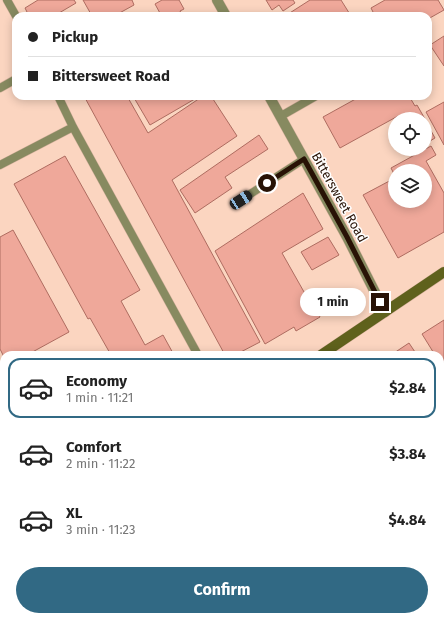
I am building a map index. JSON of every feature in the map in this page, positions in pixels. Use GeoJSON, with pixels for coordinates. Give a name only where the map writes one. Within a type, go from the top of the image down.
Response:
{"type":"FeatureCollection","features":[{"type":"Feature","properties":{"kind":"street"},"geometry":{"type":"LineString","coordinates":[[217,0],[224,12]]}},
{"type":"Feature","properties":{"kind":"street","name":"Bittersweet Road"},"geometry":{"type":"LineString","coordinates":[[271,100],[347,237],[385,312]]}},
{"type":"Feature","properties":{"kind":"street"},"geometry":{"type":"LineString","coordinates":[[327,351],[444,272]]}},
{"type":"Feature","properties":{"kind":"lane"},"geometry":{"type":"LineString","coordinates":[[7,0],[14,12]]}},
{"type":"Feature","properties":{"kind":"lane"},"geometry":{"type":"LineString","coordinates":[[0,88],[12,82]]}},
{"type":"Feature","properties":{"kind":"lane"},"geometry":{"type":"LineString","coordinates":[[60,100],[72,127],[196,351]]}},
{"type":"Feature","properties":{"kind":"lane"},"geometry":{"type":"LineString","coordinates":[[281,116],[309,100]]}},
{"type":"Feature","properties":{"kind":"lane"},"geometry":{"type":"LineString","coordinates":[[0,165],[72,127]]}},
{"type":"Feature","properties":{"kind":"lane"},"geometry":{"type":"LineString","coordinates":[[241,200],[304,159]]}},
{"type":"Feature","properties":{"kind":"building"},"geometry":{"type":"Polygon","coordinates":[[[38,0],[74,0],[76,3],[61,12],[27,12],[25,8],[38,0]]]}},
{"type":"Feature","properties":{"kind":"building"},"geometry":{"type":"Polygon","coordinates":[[[83,0],[132,0],[134,5],[121,12],[90,12],[83,0]]]}},
{"type":"Feature","properties":{"kind":"building"},"geometry":{"type":"Polygon","coordinates":[[[162,0],[179,0],[184,9],[180,12],[159,12],[155,4],[162,0]]]}},
{"type":"Feature","properties":{"kind":"building"},"geometry":{"type":"Polygon","coordinates":[[[266,0],[293,0],[295,3],[283,11],[279,5],[272,10],[266,0]]]}},
{"type":"Feature","properties":{"kind":"building"},"geometry":{"type":"Polygon","coordinates":[[[310,0],[341,0],[348,12],[291,12],[310,0]]]}},
{"type":"Feature","properties":{"kind":"building"},"geometry":{"type":"Polygon","coordinates":[[[385,0],[438,0],[444,10],[432,17],[432,12],[373,12],[371,8],[385,0]]]}},
{"type":"Feature","properties":{"kind":"building"},"geometry":{"type":"Polygon","coordinates":[[[444,36],[444,66],[432,48],[432,44],[444,36]]]}},
{"type":"Feature","properties":{"kind":"building"},"geometry":{"type":"Polygon","coordinates":[[[86,100],[129,100],[148,133],[197,100],[214,100],[237,136],[172,180],[260,342],[243,351],[223,351],[86,100]]]}},
{"type":"Feature","properties":{"kind":"building"},"geometry":{"type":"Polygon","coordinates":[[[135,100],[193,100],[150,125],[135,100]]]}},
{"type":"Feature","properties":{"kind":"building"},"geometry":{"type":"Polygon","coordinates":[[[354,100],[411,100],[415,106],[417,105],[421,112],[388,112],[388,122],[340,148],[323,117],[354,100]]]}},
{"type":"Feature","properties":{"kind":"building"},"geometry":{"type":"Polygon","coordinates":[[[444,102],[444,145],[432,123],[432,112],[426,112],[444,102]]]}},
{"type":"Feature","properties":{"kind":"building"},"geometry":{"type":"Polygon","coordinates":[[[432,133],[435,138],[432,140],[432,133]]]}},
{"type":"Feature","properties":{"kind":"building"},"geometry":{"type":"Polygon","coordinates":[[[259,135],[268,149],[225,177],[232,188],[195,213],[180,190],[259,135]]]}},
{"type":"Feature","properties":{"kind":"building"},"geometry":{"type":"Polygon","coordinates":[[[432,148],[436,155],[426,161],[428,164],[398,164],[413,156],[432,156],[432,148]]]}},
{"type":"Feature","properties":{"kind":"building"},"geometry":{"type":"Polygon","coordinates":[[[65,156],[140,290],[121,301],[145,345],[163,335],[172,351],[109,351],[90,318],[88,319],[14,184],[65,156]]]}},
{"type":"Feature","properties":{"kind":"building"},"geometry":{"type":"Polygon","coordinates":[[[432,172],[444,193],[444,232],[398,258],[363,195],[388,182],[388,208],[432,208],[432,172]]]}},
{"type":"Feature","properties":{"kind":"building"},"geometry":{"type":"Polygon","coordinates":[[[303,193],[323,229],[282,253],[308,299],[314,295],[319,305],[315,307],[320,317],[296,331],[294,327],[265,344],[215,251],[303,193]]]}},
{"type":"Feature","properties":{"kind":"building"},"geometry":{"type":"Polygon","coordinates":[[[13,230],[69,332],[34,351],[1,351],[0,349],[0,237],[13,230]]]}},
{"type":"Feature","properties":{"kind":"building"},"geometry":{"type":"Polygon","coordinates":[[[328,237],[339,255],[312,270],[301,252],[328,237]]]}},
{"type":"Feature","properties":{"kind":"building"},"geometry":{"type":"Polygon","coordinates":[[[444,320],[444,351],[433,351],[422,334],[444,320]]]}},
{"type":"Feature","properties":{"kind":"building"},"geometry":{"type":"Polygon","coordinates":[[[409,343],[414,351],[397,351],[409,343]]]}},
{"type":"Feature","properties":{"kind":"route"},"geometry":{"type":"LineString","coordinates":[[267,183],[304,159],[347,237],[380,302]]}}]}
